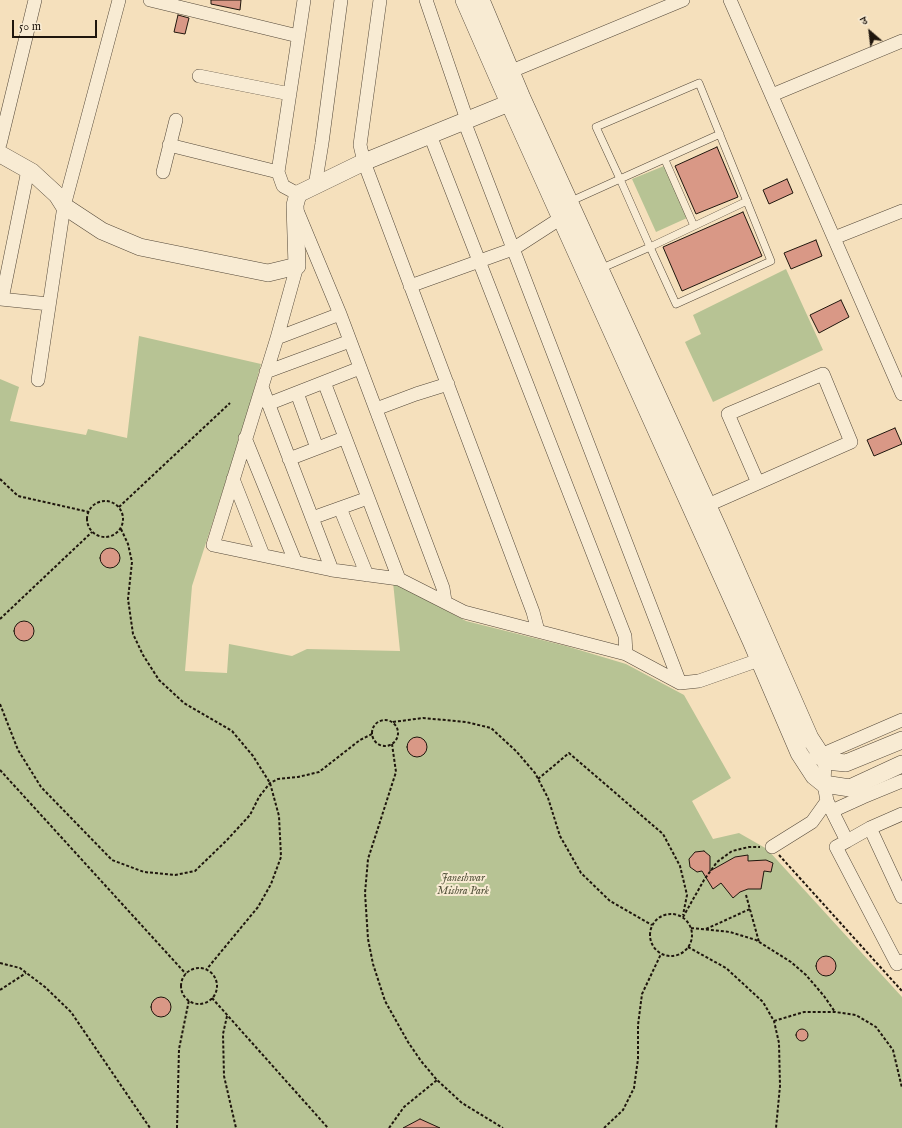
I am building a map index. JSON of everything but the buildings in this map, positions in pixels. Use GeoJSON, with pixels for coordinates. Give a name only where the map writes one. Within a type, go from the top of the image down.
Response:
{"type":"FeatureCollection","features":[{"type":"Feature","properties":{"kind":"street"},"geometry":{"type":"LineString","coordinates":[[0,144],[35,0]]}},
{"type":"Feature","properties":{"kind":"street"},"geometry":{"type":"LineString","coordinates":[[38,380],[64,206],[119,0]]}},
{"type":"Feature","properties":{"kind":"street"},"geometry":{"type":"LineString","coordinates":[[150,0],[298,36]]}},
{"type":"Feature","properties":{"kind":"street"},"geometry":{"type":"LineString","coordinates":[[304,0],[278,172],[284,186],[297,200],[444,588],[445,601]]}},
{"type":"Feature","properties":{"kind":"street"},"geometry":{"type":"LineString","coordinates":[[315,186],[341,0]]}},
{"type":"Feature","properties":{"kind":"street"},"geometry":{"type":"LineString","coordinates":[[380,0],[360,145],[364,162],[533,612],[538,631]]}},
{"type":"Feature","properties":{"kind":"street"},"geometry":{"type":"LineString","coordinates":[[426,0],[466,121],[513,249],[680,683]]}},
{"type":"Feature","properties":{"kind":"street"},"geometry":{"type":"LineString","coordinates":[[464,0],[504,74]]}},
{"type":"Feature","properties":{"kind":"street"},"geometry":{"type":"LineString","coordinates":[[480,0],[504,74],[561,218],[759,660],[799,753],[814,776],[824,784],[850,788],[902,764]]}},
{"type":"Feature","properties":{"kind":"street"},"geometry":{"type":"LineString","coordinates":[[504,74],[683,0]]}},
{"type":"Feature","properties":{"kind":"street"},"geometry":{"type":"LineString","coordinates":[[730,0],[902,394]]}},
{"type":"Feature","properties":{"kind":"street"},"geometry":{"type":"LineString","coordinates":[[772,95],[902,41]]}},
{"type":"Feature","properties":{"kind":"street"},"geometry":{"type":"LineString","coordinates":[[199,76],[290,94]]}},
{"type":"Feature","properties":{"kind":"street"},"geometry":{"type":"LineString","coordinates":[[297,200],[315,186],[364,162],[515,101]]}},
{"type":"Feature","properties":{"kind":"street"},"geometry":{"type":"LineString","coordinates":[[515,101],[568,202],[600,269],[708,505],[810,738],[823,758],[824,784],[830,806],[847,841]]}},
{"type":"Feature","properties":{"kind":"street"},"geometry":{"type":"LineString","coordinates":[[163,172],[176,120]]}},
{"type":"Feature","properties":{"kind":"street"},"geometry":{"type":"LineString","coordinates":[[430,135],[625,636],[626,654]]}},
{"type":"Feature","properties":{"kind":"street"},"geometry":{"type":"LineString","coordinates":[[169,146],[278,172]]}},
{"type":"Feature","properties":{"kind":"street"},"geometry":{"type":"LineString","coordinates":[[0,154],[32,172],[56,195],[64,206],[102,231],[140,247],[268,273],[297,266]]}},
{"type":"Feature","properties":{"kind":"street"},"geometry":{"type":"LineString","coordinates":[[28,170],[1,299],[49,304]]}},
{"type":"Feature","properties":{"kind":"street"},"geometry":{"type":"LineString","coordinates":[[297,200],[297,266],[277,338],[213,545],[295,561],[332,570],[399,579],[445,601],[464,612],[626,654],[680,683],[699,681],[759,660]]}},
{"type":"Feature","properties":{"kind":"street"},"geometry":{"type":"LineString","coordinates":[[834,238],[902,211]]}},
{"type":"Feature","properties":{"kind":"street"},"geometry":{"type":"LineString","coordinates":[[410,286],[513,249],[561,218]]}},
{"type":"Feature","properties":{"kind":"street"},"geometry":{"type":"LineString","coordinates":[[277,338],[340,314]]}},
{"type":"Feature","properties":{"kind":"street"},"geometry":{"type":"LineString","coordinates":[[266,372],[350,341]]}},
{"type":"Feature","properties":{"kind":"street"},"geometry":{"type":"LineString","coordinates":[[268,404],[360,368]]}},
{"type":"Feature","properties":{"kind":"street"},"geometry":{"type":"LineString","coordinates":[[708,505],[758,483],[851,442],[823,374],[728,414],[758,483]]}},
{"type":"Feature","properties":{"kind":"street"},"geometry":{"type":"LineString","coordinates":[[324,382],[344,438],[399,579]]}},
{"type":"Feature","properties":{"kind":"street"},"geometry":{"type":"LineString","coordinates":[[376,409],[448,384]]}},
{"type":"Feature","properties":{"kind":"street"},"geometry":{"type":"LineString","coordinates":[[262,387],[332,570]]}},
{"type":"Feature","properties":{"kind":"street"},"geometry":{"type":"LineString","coordinates":[[297,393],[317,448]]}},
{"type":"Feature","properties":{"kind":"street"},"geometry":{"type":"LineString","coordinates":[[246,438],[295,561]]}},
{"type":"Feature","properties":{"kind":"street"},"geometry":{"type":"LineString","coordinates":[[289,458],[344,438]]}},
{"type":"Feature","properties":{"kind":"street"},"geometry":{"type":"LineString","coordinates":[[233,479],[263,555]]}},
{"type":"Feature","properties":{"kind":"street"},"geometry":{"type":"LineString","coordinates":[[312,518],[368,498]]}},
{"type":"Feature","properties":{"kind":"street"},"geometry":{"type":"LineString","coordinates":[[340,508],[367,575]]}},
{"type":"Feature","properties":{"kind":"street"},"geometry":{"type":"LineString","coordinates":[[805,762],[823,758],[902,720]]}},
{"type":"Feature","properties":{"kind":"street"},"geometry":{"type":"LineString","coordinates":[[823,758],[846,763],[902,740]]}},
{"type":"Feature","properties":{"kind":"street"},"geometry":{"type":"LineString","coordinates":[[772,848],[812,822],[830,806],[863,797],[902,781]]}},
{"type":"Feature","properties":{"kind":"street"},"geometry":{"type":"LineString","coordinates":[[902,814],[870,828],[836,847],[897,964],[902,961]]}},
{"type":"Feature","properties":{"kind":"street"},"geometry":{"type":"LineString","coordinates":[[870,828],[902,897]]}},
{"type":"Feature","properties":{"kind":"lane"},"geometry":{"type":"LineString","coordinates":[[699,83],[771,261],[676,304],[620,179],[596,127],[699,83]]}},
{"type":"Feature","properties":{"kind":"lane"},"geometry":{"type":"LineString","coordinates":[[568,202],[665,160],[720,134]]}},
{"type":"Feature","properties":{"kind":"lane"},"geometry":{"type":"LineString","coordinates":[[665,160],[694,226]]}},
{"type":"Feature","properties":{"kind":"lane"},"geometry":{"type":"LineString","coordinates":[[600,269],[747,201]]}},
{"type":"Feature","properties":{"kind":"path"},"geometry":{"type":"LineString","coordinates":[[119,506],[230,403]]}},
{"type":"Feature","properties":{"kind":"path"},"geometry":{"type":"LineString","coordinates":[[0,479],[18,496],[88,512]]}},
{"type":"Feature","properties":{"kind":"path"},"geometry":{"type":"LineString","coordinates":[[102,501],[109,501],[116,503],[119,506],[124,515],[124,522],[121,529],[116,534],[109,537],[102,537],[92,532],[87,523],[88,512],[95,504],[102,501]]}},
{"type":"Feature","properties":{"kind":"path"},"geometry":{"type":"LineString","coordinates":[[121,529],[128,544],[132,562],[128,599],[133,634],[143,655],[159,680],[184,703],[232,731],[253,756],[270,783],[279,816],[281,857],[271,884],[258,907],[206,970]]}},
{"type":"Feature","properties":{"kind":"path"},"geometry":{"type":"LineString","coordinates":[[0,619],[92,532]]}},
{"type":"Feature","properties":{"kind":"path"},"geometry":{"type":"LineString","coordinates":[[0,704],[18,750],[42,787],[112,860],[144,872],[175,875],[195,871],[250,815],[259,797],[270,783],[278,778],[298,777],[319,772],[360,740],[372,734]]}},
{"type":"Feature","properties":{"kind":"path"},"geometry":{"type":"LineString","coordinates":[[393,722],[397,726],[398,731],[396,741],[392,744],[382,745],[377,743],[372,734],[372,729],[379,721],[384,719],[393,722],[423,718],[466,722],[491,728],[516,751],[535,773],[548,798],[560,836],[581,873],[610,901],[652,925]]}},
{"type":"Feature","properties":{"kind":"path"},"geometry":{"type":"LineString","coordinates":[[392,744],[396,772],[368,859],[365,893],[368,939],[373,964],[385,1001],[420,1061],[437,1080],[462,1103],[502,1128]]}},
{"type":"Feature","properties":{"kind":"path"},"geometry":{"type":"LineString","coordinates":[[538,779],[569,753],[663,834],[680,866],[687,895],[683,917]]}},
{"type":"Feature","properties":{"kind":"path"},"geometry":{"type":"LineString","coordinates":[[0,770],[186,974]]}},
{"type":"Feature","properties":{"kind":"path"},"geometry":{"type":"LineString","coordinates":[[683,917],[704,880],[717,862],[732,851],[748,847],[772,848],[902,991]]}},
{"type":"Feature","properties":{"kind":"path"},"geometry":{"type":"LineString","coordinates":[[746,895],[759,943]]}},
{"type":"Feature","properties":{"kind":"path"},"geometry":{"type":"LineString","coordinates":[[705,929],[750,909]]}},
{"type":"Feature","properties":{"kind":"path"},"geometry":{"type":"LineString","coordinates":[[672,913],[683,917],[691,928],[692,936],[688,947],[685,951],[678,955],[670,956],[662,954],[655,949],[650,942],[649,934],[652,925],[664,914],[672,913]]}},
{"type":"Feature","properties":{"kind":"path"},"geometry":{"type":"LineString","coordinates":[[691,928],[730,932],[759,943],[791,962],[806,975],[824,996],[835,1012]]}},
{"type":"Feature","properties":{"kind":"path"},"geometry":{"type":"LineString","coordinates":[[688,947],[726,968],[763,1002],[774,1021],[779,1043],[780,1086],[776,1128]]}},
{"type":"Feature","properties":{"kind":"path"},"geometry":{"type":"LineString","coordinates":[[604,1128],[623,1110],[634,1088],[638,1058],[638,1025],[642,994],[662,954]]}},
{"type":"Feature","properties":{"kind":"path"},"geometry":{"type":"LineString","coordinates":[[0,963],[20,968],[45,987],[71,1012],[150,1128]]}},
{"type":"Feature","properties":{"kind":"path"},"geometry":{"type":"LineString","coordinates":[[199,968],[212,973],[216,979],[216,993],[206,1002],[199,1004],[192,1002],[183,993],[181,986],[186,974],[199,968]]}},
{"type":"Feature","properties":{"kind":"path"},"geometry":{"type":"LineString","coordinates":[[0,990],[26,973]]}},
{"type":"Feature","properties":{"kind":"path"},"geometry":{"type":"LineString","coordinates":[[212,998],[328,1128]]}},
{"type":"Feature","properties":{"kind":"path"},"geometry":{"type":"LineString","coordinates":[[177,1128],[179,1049],[189,1000]]}},
{"type":"Feature","properties":{"kind":"path"},"geometry":{"type":"LineString","coordinates":[[774,1021],[804,1012],[835,1012],[856,1015],[876,1027],[893,1050],[902,1088]]}},
{"type":"Feature","properties":{"kind":"path"},"geometry":{"type":"LineString","coordinates":[[227,1016],[223,1034],[224,1076],[236,1128]]}},
{"type":"Feature","properties":{"kind":"path"},"geometry":{"type":"LineString","coordinates":[[389,1128],[404,1107],[437,1080]]}},
{"type":"Feature","properties":{"kind":"green space"},"geometry":{"type":"Polygon","coordinates":[[[664,166],[687,218],[656,232],[632,179],[664,166]]]}},
{"type":"Feature","properties":{"kind":"green space"},"geometry":{"type":"Polygon","coordinates":[[[786,269],[823,350],[713,402],[685,342],[701,334],[693,315],[786,269]]]}},
{"type":"Feature","properties":{"kind":"green space","name":"Janeshwar Mishra Park"},"geometry":{"type":"Polygon","coordinates":[[[139,336],[261,364],[246,419],[192,586],[185,671],[227,673],[229,644],[292,656],[307,649],[400,651],[393,582],[466,621],[566,646],[626,664],[684,695],[731,778],[692,801],[713,839],[739,833],[767,849],[902,997],[902,1128],[0,1128],[0,379],[19,387],[10,421],[86,435],[88,429],[127,438],[139,336]]]}}]}
